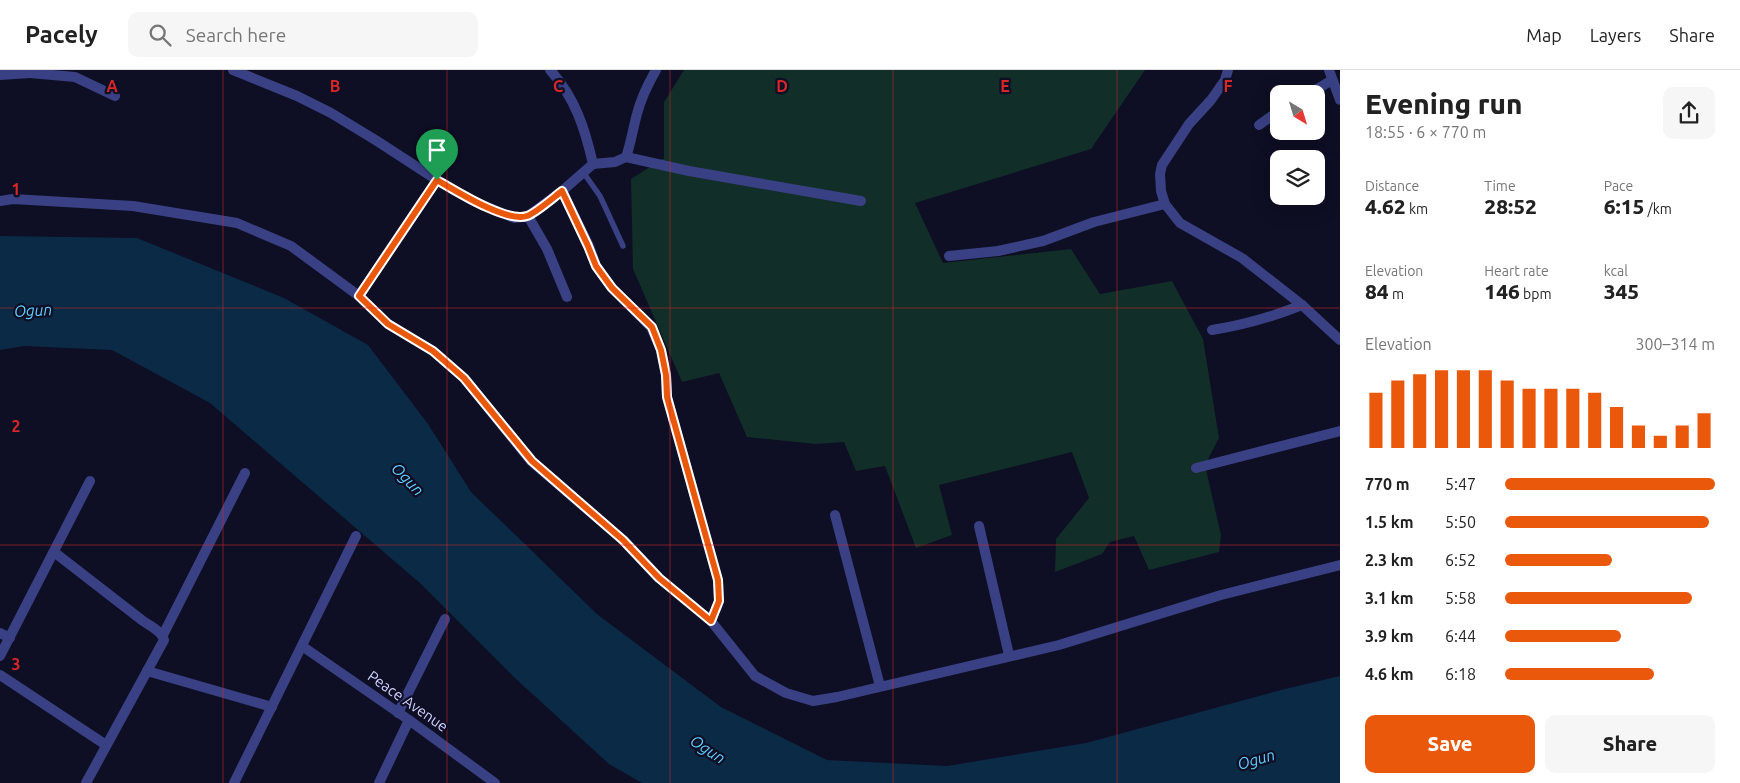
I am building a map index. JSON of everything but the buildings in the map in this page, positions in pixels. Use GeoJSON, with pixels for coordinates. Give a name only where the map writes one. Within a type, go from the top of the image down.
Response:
{"type":"FeatureCollection","features":[{"type":"Feature","properties":{"kind":"street"},"geometry":{"type":"LineString","coordinates":[[233,70],[297,96],[331,113],[473,201],[514,218],[528,216],[562,191],[593,164],[615,162],[626,157],[689,171],[861,201]]}},
{"type":"Feature","properties":{"kind":"street"},"geometry":{"type":"LineString","coordinates":[[550,70],[569,95],[581,119],[593,164]]}},
{"type":"Feature","properties":{"kind":"street"},"geometry":{"type":"LineString","coordinates":[[626,157],[637,113],[656,70]]}},
{"type":"Feature","properties":{"kind":"street"},"geometry":{"type":"LineString","coordinates":[[1228,70],[1225,80],[1190,124],[1162,165],[1160,174],[1161,191],[1165,204],[1180,223],[1242,258],[1302,305],[1340,340]]}},
{"type":"Feature","properties":{"kind":"street"},"geometry":{"type":"LineString","coordinates":[[1329,70],[1340,100]]}},
{"type":"Feature","properties":{"kind":"street"},"geometry":{"type":"LineString","coordinates":[[0,75],[31,72],[75,77],[114,96]]}},
{"type":"Feature","properties":{"kind":"street"},"geometry":{"type":"LineString","coordinates":[[1324,85],[1332,80]]}},
{"type":"Feature","properties":{"kind":"street"},"geometry":{"type":"LineString","coordinates":[[1259,125],[1270,117]]}},
{"type":"Feature","properties":{"kind":"street"},"geometry":{"type":"LineString","coordinates":[[359,296],[437,180]]}},
{"type":"Feature","properties":{"kind":"street"},"geometry":{"type":"LineString","coordinates":[[562,191],[596,266],[612,288],[652,327],[661,350],[666,375],[667,397],[718,580],[719,601],[711,621]]}},
{"type":"Feature","properties":{"kind":"street"},"geometry":{"type":"LineString","coordinates":[[0,200],[133,206],[237,224],[291,246],[359,296],[388,324],[433,351],[464,378],[532,461],[623,540],[659,578],[711,621],[755,676],[786,694],[813,701],[838,697],[1059,645],[1221,594],[1340,565]]}},
{"type":"Feature","properties":{"kind":"street"},"geometry":{"type":"LineString","coordinates":[[949,256],[998,251],[1043,241],[1094,222],[1165,204]]}},
{"type":"Feature","properties":{"kind":"street"},"geometry":{"type":"LineString","coordinates":[[528,216],[547,248],[567,297]]}},
{"type":"Feature","properties":{"kind":"street"},"geometry":{"type":"LineString","coordinates":[[1212,330],[1247,324],[1275,316],[1302,305]]}},
{"type":"Feature","properties":{"kind":"street"},"geometry":{"type":"LineString","coordinates":[[1196,468],[1340,431]]}},
{"type":"Feature","properties":{"kind":"street"},"geometry":{"type":"LineString","coordinates":[[86,783],[148,672],[164,640],[163,635],[245,472]]}},
{"type":"Feature","properties":{"kind":"street"},"geometry":{"type":"LineString","coordinates":[[0,656],[5,636],[54,552],[90,481]]}},
{"type":"Feature","properties":{"kind":"street"},"geometry":{"type":"LineString","coordinates":[[835,515],[880,686]]}},
{"type":"Feature","properties":{"kind":"street"},"geometry":{"type":"LineString","coordinates":[[979,526],[1009,656]]}},
{"type":"Feature","properties":{"kind":"street"},"geometry":{"type":"LineString","coordinates":[[234,783],[356,536]]}},
{"type":"Feature","properties":{"kind":"street"},"geometry":{"type":"LineString","coordinates":[[54,552],[163,635]]}},
{"type":"Feature","properties":{"kind":"street"},"geometry":{"type":"LineString","coordinates":[[398,712],[445,619]]}},
{"type":"Feature","properties":{"kind":"street","name":"Peace Avenue"},"geometry":{"type":"LineString","coordinates":[[302,646],[398,712],[495,783]]}},
{"type":"Feature","properties":{"kind":"street"},"geometry":{"type":"LineString","coordinates":[[148,672],[272,708]]}},
{"type":"Feature","properties":{"kind":"street"},"geometry":{"type":"LineString","coordinates":[[0,675],[106,745]]}},
{"type":"Feature","properties":{"kind":"street"},"geometry":{"type":"LineString","coordinates":[[379,783],[409,720]]}},
{"type":"Feature","properties":{"kind":"lane"},"geometry":{"type":"LineString","coordinates":[[583,172],[600,196],[624,246]]}},
{"type":"Feature","properties":{"kind":"green space"},"geometry":{"type":"Polygon","coordinates":[[[684,70],[1145,70],[1091,149],[915,203],[943,263],[1071,249],[1100,294],[1172,281],[1203,339],[1219,438],[1205,465],[1221,535],[1219,552],[1149,570],[1134,536],[1110,542],[1102,554],[1055,572],[1056,539],[1089,498],[1072,452],[939,485],[952,535],[916,548],[885,466],[856,471],[844,442],[816,444],[747,437],[719,373],[682,382],[633,269],[631,179],[664,158],[664,102],[684,70]]]}},
{"type":"Feature","properties":{"kind":"water","name":"Ogun"},"geometry":{"type":"Polygon","coordinates":[[[0,236],[137,238],[284,298],[368,345],[428,424],[471,492],[598,615],[721,707],[827,760],[947,766],[1086,743],[1281,690],[1340,676],[1340,783],[642,783],[609,764],[515,678],[421,584],[210,403],[112,350],[24,346],[0,350],[0,236]]]}},
{"type":"Feature","properties":{"kind":"route"},"geometry":{"type":"LineString","coordinates":[[437,180],[473,201],[514,218],[528,216],[562,191],[596,266],[612,288],[652,327],[661,350],[666,375],[667,397],[718,580],[719,601],[711,621],[659,578],[623,540],[532,461],[464,378],[433,351],[388,324],[359,296],[437,180]]}}]}
